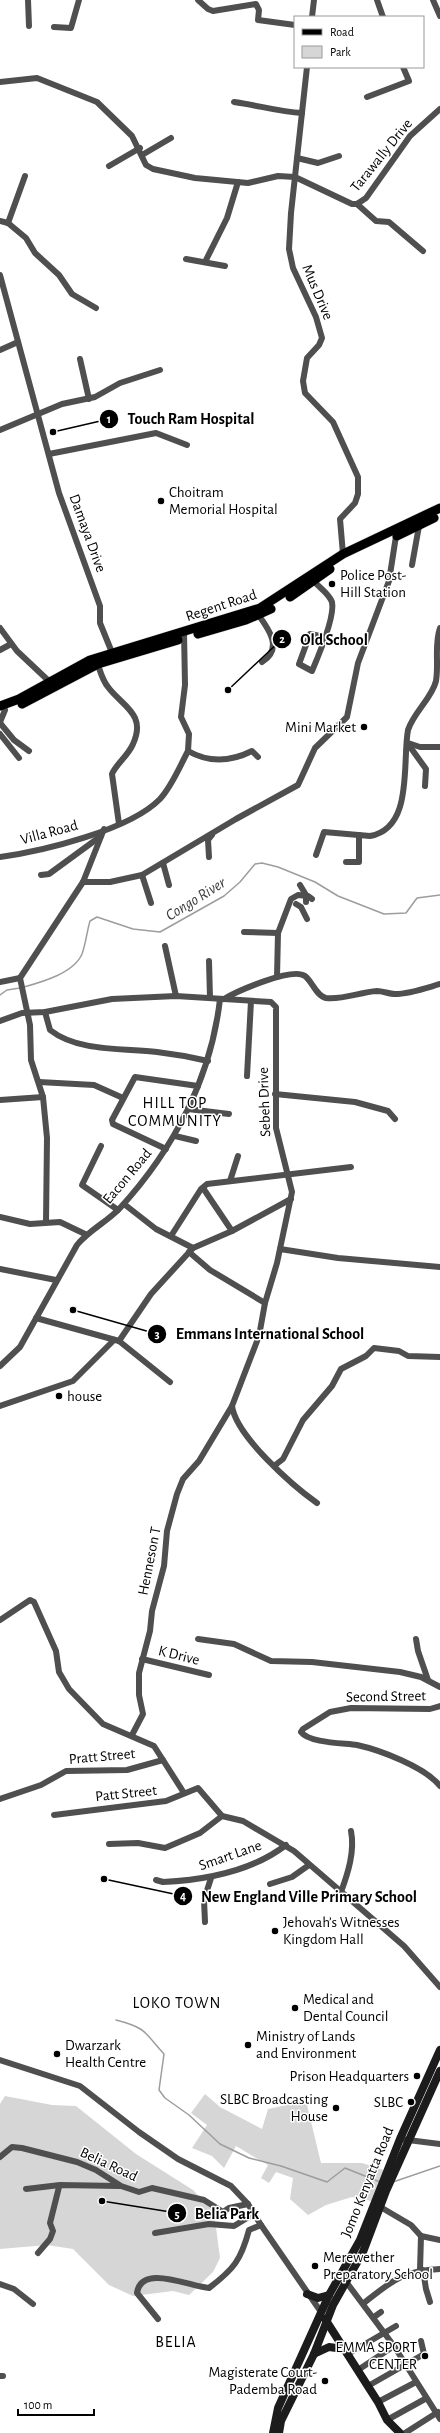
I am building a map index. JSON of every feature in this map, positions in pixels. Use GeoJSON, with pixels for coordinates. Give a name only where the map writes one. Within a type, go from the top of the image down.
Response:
{"type":"FeatureCollection","features":[{"type":"Feature","properties":{"kind":"main road","name":"Regent Road"},"geometry":{"type":"LineString","coordinates":[[312,579],[343,554],[440,508]]}},
{"type":"Feature","properties":{"kind":"main road","name":"Regent Road"},"geometry":{"type":"LineString","coordinates":[[2,709],[97,661],[257,613],[345,559],[440,515]]}},
{"type":"Feature","properties":{"kind":"main road","name":"Jomo Kenyatta Road"},"geometry":{"type":"LineString","coordinates":[[404,2140],[440,2050]]}},
{"type":"Feature","properties":{"kind":"main road","name":"Jomo Kenyatta Road"},"geometry":{"type":"LineString","coordinates":[[279,2433],[281,2420],[314,2354],[350,2259],[376,2205],[404,2140],[440,2071]]}},
{"type":"Feature","properties":{"kind":"main road","name":"Jomo Kenyatta Road"},"geometry":{"type":"LineString","coordinates":[[273,2433],[278,2408],[312,2338],[329,2295],[358,2263],[376,2205]]}},
{"type":"Feature","properties":{"kind":"main road"},"geometry":{"type":"LineString","coordinates":[[350,2259],[358,2263]]}},
{"type":"Feature","properties":{"kind":"main road"},"geometry":{"type":"LineString","coordinates":[[307,2294],[318,2298],[329,2295]]}},
{"type":"Feature","properties":{"kind":"main road"},"geometry":{"type":"LineString","coordinates":[[321,2312],[326,2322],[356,2366],[387,2420],[400,2433]]}},
{"type":"Feature","properties":{"kind":"main road"},"geometry":{"type":"LineString","coordinates":[[314,2354],[329,2347],[346,2352]]}},
{"type":"Feature","properties":{"kind":"street"},"geometry":{"type":"LineString","coordinates":[[28,0],[29,26]]}},
{"type":"Feature","properties":{"kind":"street"},"geometry":{"type":"LineString","coordinates":[[54,27],[71,28],[79,0]]}},
{"type":"Feature","properties":{"kind":"street"},"geometry":{"type":"LineString","coordinates":[[198,0],[208,9],[213,10],[256,4],[259,10],[258,20],[294,24]]}},
{"type":"Feature","properties":{"kind":"street"},"geometry":{"type":"LineString","coordinates":[[312,16],[314,0]]}},
{"type":"Feature","properties":{"kind":"street"},"geometry":{"type":"LineString","coordinates":[[377,0],[383,16]]}},
{"type":"Feature","properties":{"kind":"street"},"geometry":{"type":"LineString","coordinates":[[434,0],[440,16]]}},
{"type":"Feature","properties":{"kind":"street"},"geometry":{"type":"LineString","coordinates":[[295,177],[307,68]]}},
{"type":"Feature","properties":{"kind":"street"},"geometry":{"type":"LineString","coordinates":[[367,97],[409,81],[403,68]]}},
{"type":"Feature","properties":{"kind":"street"},"geometry":{"type":"LineString","coordinates":[[0,82],[37,78],[89,98],[102,106],[124,128],[141,152]]}},
{"type":"Feature","properties":{"kind":"street"},"geometry":{"type":"LineString","coordinates":[[234,102],[266,106],[281,112],[302,112]]}},
{"type":"Feature","properties":{"kind":"street","name":"Tarawally Drive"},"geometry":{"type":"LineString","coordinates":[[141,152],[146,165],[157,170],[189,177],[248,183],[278,176],[295,177],[347,203],[357,204],[366,198],[410,136],[440,109]]}},
{"type":"Feature","properties":{"kind":"street"},"geometry":{"type":"LineString","coordinates":[[109,166],[171,138]]}},
{"type":"Feature","properties":{"kind":"street"},"geometry":{"type":"LineString","coordinates":[[297,158],[318,162],[339,156]]}},
{"type":"Feature","properties":{"kind":"street"},"geometry":{"type":"LineString","coordinates":[[8,223],[24,176]]}},
{"type":"Feature","properties":{"kind":"street","name":"Mus Drive"},"geometry":{"type":"LineString","coordinates":[[295,177],[291,213],[290,259],[316,317],[322,338],[319,345],[306,358],[303,386],[309,398],[333,422],[358,477],[358,494],[355,503],[340,519],[343,554]]}},
{"type":"Feature","properties":{"kind":"street"},"geometry":{"type":"LineString","coordinates":[[205,262],[224,225],[238,182]]}},
{"type":"Feature","properties":{"kind":"street"},"geometry":{"type":"LineString","coordinates":[[357,204],[376,221],[389,222],[423,251]]}},
{"type":"Feature","properties":{"kind":"street"},"geometry":{"type":"LineString","coordinates":[[0,221],[8,223],[26,238],[35,253],[59,275],[72,294],[96,308]]}},
{"type":"Feature","properties":{"kind":"street"},"geometry":{"type":"LineString","coordinates":[[186,259],[225,266]]}},
{"type":"Feature","properties":{"kind":"street","name":"Damaya Drive"},"geometry":{"type":"LineString","coordinates":[[0,275],[61,499],[100,606],[100,623],[113,656]]}},
{"type":"Feature","properties":{"kind":"street"},"geometry":{"type":"LineString","coordinates":[[0,350],[18,342]]}},
{"type":"Feature","properties":{"kind":"street"},"geometry":{"type":"LineString","coordinates":[[80,359],[89,399]]}},
{"type":"Feature","properties":{"kind":"street"},"geometry":{"type":"LineString","coordinates":[[0,430],[39,415],[62,404],[89,399],[120,384],[160,370]]}},
{"type":"Feature","properties":{"kind":"street"},"geometry":{"type":"LineString","coordinates":[[49,454],[156,433],[187,445]]}},
{"type":"Feature","properties":{"kind":"street"},"geometry":{"type":"LineString","coordinates":[[412,565],[419,526]]}},
{"type":"Feature","properties":{"kind":"street"},"geometry":{"type":"LineString","coordinates":[[83,882],[110,882],[142,875],[298,785],[315,748],[345,720],[358,663],[388,581],[396,536]]}},
{"type":"Feature","properties":{"kind":"street"},"geometry":{"type":"LineString","coordinates":[[312,579],[332,602],[325,637],[312,671],[299,664],[310,634],[325,637]]}},
{"type":"Feature","properties":{"kind":"street"},"geometry":{"type":"LineString","coordinates":[[257,613],[270,632],[273,646],[271,654],[262,662]]}},
{"type":"Feature","properties":{"kind":"street"},"geometry":{"type":"LineString","coordinates":[[0,628],[11,644],[52,684]]}},
{"type":"Feature","properties":{"kind":"street"},"geometry":{"type":"LineString","coordinates":[[316,855],[324,832],[378,835],[396,817],[402,798],[407,743],[411,721],[436,681],[439,649],[436,640],[440,628]]}},
{"type":"Feature","properties":{"kind":"street"},"geometry":{"type":"LineString","coordinates":[[184,635],[185,685],[181,717],[189,734],[188,751],[209,760],[222,760],[252,751],[258,757]]}},
{"type":"Feature","properties":{"kind":"street"},"geometry":{"type":"LineString","coordinates":[[0,650],[11,644]]}},
{"type":"Feature","properties":{"kind":"street"},"geometry":{"type":"LineString","coordinates":[[97,661],[108,687],[126,703],[136,722],[137,733],[134,744],[126,757],[112,774],[119,824]]}},
{"type":"Feature","properties":{"kind":"street"},"geometry":{"type":"LineString","coordinates":[[2,709],[0,722],[19,744],[30,751]]}},
{"type":"Feature","properties":{"kind":"street"},"geometry":{"type":"LineString","coordinates":[[0,734],[19,758]]}},
{"type":"Feature","properties":{"kind":"street"},"geometry":{"type":"LineString","coordinates":[[407,743],[420,747],[440,747]]}},
{"type":"Feature","properties":{"kind":"street"},"geometry":{"type":"LineString","coordinates":[[407,743],[426,769],[425,786]]}},
{"type":"Feature","properties":{"kind":"street","name":"Villa Road"},"geometry":{"type":"LineString","coordinates":[[0,857],[103,833],[140,814],[161,798],[188,751]]}},
{"type":"Feature","properties":{"kind":"street"},"geometry":{"type":"LineString","coordinates":[[209,857],[208,840],[215,832]]}},
{"type":"Feature","properties":{"kind":"street"},"geometry":{"type":"LineString","coordinates":[[41,875],[53,872],[103,833]]}},
{"type":"Feature","properties":{"kind":"street"},"geometry":{"type":"LineString","coordinates":[[46,1222],[47,1138],[43,1097],[31,1060],[31,1033],[20,981],[83,882],[103,833]]}},
{"type":"Feature","properties":{"kind":"street"},"geometry":{"type":"LineString","coordinates":[[346,862],[359,862],[359,835]]}},
{"type":"Feature","properties":{"kind":"street"},"geometry":{"type":"LineString","coordinates":[[163,863],[169,885]]}},
{"type":"Feature","properties":{"kind":"street"},"geometry":{"type":"LineString","coordinates":[[142,875],[151,903]]}},
{"type":"Feature","properties":{"kind":"street"},"geometry":{"type":"LineString","coordinates":[[300,885],[308,902]]}},
{"type":"Feature","properties":{"kind":"street"},"geometry":{"type":"LineString","coordinates":[[277,977],[278,933],[292,897],[308,896],[307,917],[301,907],[296,904]]}},
{"type":"Feature","properties":{"kind":"street"},"geometry":{"type":"LineString","coordinates":[[244,932],[278,933]]}},
{"type":"Feature","properties":{"kind":"street"},"geometry":{"type":"LineString","coordinates":[[165,946],[176,996]]}},
{"type":"Feature","properties":{"kind":"street"},"geometry":{"type":"LineString","coordinates":[[209,961],[210,998]]}},
{"type":"Feature","properties":{"kind":"street"},"geometry":{"type":"LineString","coordinates":[[222,999],[250,986],[277,977],[303,975],[320,994],[326,998],[353,997],[377,991],[396,994],[440,984]]}},
{"type":"Feature","properties":{"kind":"street"},"geometry":{"type":"LineString","coordinates":[[0,982],[20,981]]}},
{"type":"Feature","properties":{"kind":"street","name":"Sebeh Drive"},"geometry":{"type":"LineString","coordinates":[[0,1021],[27,1013],[45,1012],[112,999],[176,996],[270,1002],[276,1007],[276,1128],[292,1192],[280,1249],[265,1303],[262,1325],[253,1357],[232,1406]]}},
{"type":"Feature","properties":{"kind":"street","name":"Eacon Road"},"geometry":{"type":"LineString","coordinates":[[0,1366],[20,1347],[56,1280],[85,1234],[124,1204],[175,1136],[208,1060],[216,1031],[222,999]]}},
{"type":"Feature","properties":{"kind":"street"},"geometry":{"type":"LineString","coordinates":[[247,1076],[251,1001]]}},
{"type":"Feature","properties":{"kind":"street"},"geometry":{"type":"LineString","coordinates":[[45,1012],[50,1030],[60,1036],[80,1043],[109,1048],[181,1055],[208,1060]]}},
{"type":"Feature","properties":{"kind":"street"},"geometry":{"type":"LineString","coordinates":[[166,1149],[113,1124],[112,1120],[123,1098],[135,1077],[198,1086]]}},
{"type":"Feature","properties":{"kind":"street"},"geometry":{"type":"LineString","coordinates":[[39,1082],[94,1085],[123,1098]]}},
{"type":"Feature","properties":{"kind":"street"},"geometry":{"type":"LineString","coordinates":[[276,1094],[355,1102],[388,1111],[395,1119]]}},
{"type":"Feature","properties":{"kind":"street"},"geometry":{"type":"LineString","coordinates":[[0,1100],[43,1097]]}},
{"type":"Feature","properties":{"kind":"street"},"geometry":{"type":"LineString","coordinates":[[188,1109],[229,1114]]}},
{"type":"Feature","properties":{"kind":"street"},"geometry":{"type":"LineString","coordinates":[[175,1136],[196,1141]]}},
{"type":"Feature","properties":{"kind":"street"},"geometry":{"type":"LineString","coordinates":[[101,1146],[82,1185],[118,1210]]}},
{"type":"Feature","properties":{"kind":"street"},"geometry":{"type":"LineString","coordinates":[[230,1182],[238,1156]]}},
{"type":"Feature","properties":{"kind":"street"},"geometry":{"type":"LineString","coordinates":[[171,1236],[207,1184],[351,1166]]}},
{"type":"Feature","properties":{"kind":"street"},"geometry":{"type":"LineString","coordinates":[[203,1188],[232,1231]]}},
{"type":"Feature","properties":{"kind":"street"},"geometry":{"type":"LineString","coordinates":[[0,1406],[73,1381],[117,1340],[151,1294],[191,1250],[232,1231],[291,1200]]}},
{"type":"Feature","properties":{"kind":"street"},"geometry":{"type":"LineString","coordinates":[[124,1204],[156,1229],[171,1236],[191,1250],[210,1270],[265,1303]]}},
{"type":"Feature","properties":{"kind":"street"},"geometry":{"type":"LineString","coordinates":[[0,1217],[30,1224],[60,1222],[85,1234]]}},
{"type":"Feature","properties":{"kind":"street"},"geometry":{"type":"LineString","coordinates":[[280,1249],[338,1258],[440,1267]]}},
{"type":"Feature","properties":{"kind":"street"},"geometry":{"type":"LineString","coordinates":[[0,1269],[56,1280]]}},
{"type":"Feature","properties":{"kind":"street"},"geometry":{"type":"LineString","coordinates":[[36,1318],[117,1340],[170,1382]]}},
{"type":"Feature","properties":{"kind":"street"},"geometry":{"type":"LineString","coordinates":[[274,1466],[289,1449],[303,1420],[332,1386],[341,1369],[347,1365],[366,1356],[374,1348],[399,1350],[408,1356],[440,1357]]}},
{"type":"Feature","properties":{"kind":"street"},"geometry":{"type":"LineString","coordinates":[[232,1406],[240,1424],[260,1452],[284,1477],[317,1503]]}},
{"type":"Feature","properties":{"kind":"street","name":"Henneson T"},"geometry":{"type":"LineString","coordinates":[[132,1735],[142,1714],[138,1688],[142,1659],[164,1566],[167,1531],[177,1494],[183,1479],[199,1461],[232,1406]]}},
{"type":"Feature","properties":{"kind":"street","name":"Pratt Street"},"geometry":{"type":"LineString","coordinates":[[0,1620],[32,1600],[56,1651],[59,1672],[69,1689],[103,1724],[117,1731],[132,1735],[154,1746],[184,1793]]}},
{"type":"Feature","properties":{"kind":"street","name":"Second Street"},"geometry":{"type":"LineString","coordinates":[[198,1639],[234,1644],[271,1661],[312,1662],[400,1672],[428,1680],[440,1688]]}},
{"type":"Feature","properties":{"kind":"street"},"geometry":{"type":"LineString","coordinates":[[416,1639],[418,1651],[428,1680]]}},
{"type":"Feature","properties":{"kind":"street","name":"K Drive"},"geometry":{"type":"LineString","coordinates":[[142,1659],[208,1675]]}},
{"type":"Feature","properties":{"kind":"street","name":"Second Street"},"geometry":{"type":"LineString","coordinates":[[440,1706],[430,1709],[351,1708],[335,1710],[300,1732],[304,1736],[328,1742],[369,1748],[429,1775],[440,1786]]}},
{"type":"Feature","properties":{"kind":"street","name":"Pratt Street"},"geometry":{"type":"LineString","coordinates":[[0,1799],[41,1785],[66,1771],[127,1770],[163,1760]]}},
{"type":"Feature","properties":{"kind":"street","name":"Patt Street"},"geometry":{"type":"LineString","coordinates":[[54,1815],[166,1802],[198,1788],[222,1816]]}},
{"type":"Feature","properties":{"kind":"street"},"geometry":{"type":"LineString","coordinates":[[109,1844],[138,1843],[165,1848],[200,1834],[222,1816],[243,1820],[286,1845],[404,1946],[440,1987]]}},
{"type":"Feature","properties":{"kind":"street"},"geometry":{"type":"LineString","coordinates":[[341,1892],[347,1878],[354,1842],[351,1831]]}},
{"type":"Feature","properties":{"kind":"street","name":"Smart Lane"},"geometry":{"type":"LineString","coordinates":[[156,1880],[163,1882],[210,1878],[252,1864],[286,1845]]}},
{"type":"Feature","properties":{"kind":"street"},"geometry":{"type":"LineString","coordinates":[[270,1884],[292,1877],[309,1865]]}},
{"type":"Feature","properties":{"kind":"street"},"geometry":{"type":"LineString","coordinates":[[205,1922],[204,1900],[210,1878]]}},
{"type":"Feature","properties":{"kind":"street"},"geometry":{"type":"LineString","coordinates":[[0,2060],[80,2086],[178,2159],[231,2186],[255,2213],[261,2225],[307,2294],[321,2312]]}},
{"type":"Feature","properties":{"kind":"street"},"geometry":{"type":"LineString","coordinates":[[404,2140],[440,2144]]}},
{"type":"Feature","properties":{"kind":"street","name":"Belia Road"},"geometry":{"type":"LineString","coordinates":[[0,2157],[12,2147],[52,2155],[96,2170],[121,2186],[140,2192],[152,2188],[191,2196],[204,2200],[223,2212],[229,2208],[248,2204]]}},
{"type":"Feature","properties":{"kind":"street"},"geometry":{"type":"LineString","coordinates":[[26,2189],[121,2186]]}},
{"type":"Feature","properties":{"kind":"street"},"geometry":{"type":"LineString","coordinates":[[38,2253],[50,2239],[53,2231],[50,2224],[59,2187]]}},
{"type":"Feature","properties":{"kind":"street"},"geometry":{"type":"LineString","coordinates":[[376,2205],[411,2225],[421,2236],[440,2240]]}},
{"type":"Feature","properties":{"kind":"street"},"geometry":{"type":"LineString","coordinates":[[156,2233],[209,2224],[234,2226],[255,2213]]}},
{"type":"Feature","properties":{"kind":"street"},"geometry":{"type":"LineString","coordinates":[[158,2319],[137,2293],[140,2285],[145,2280],[158,2277],[210,2288],[231,2271],[243,2250],[249,2230],[261,2225]]}},
{"type":"Feature","properties":{"kind":"street"},"geometry":{"type":"LineString","coordinates":[[421,2236],[422,2270],[430,2302]]}},
{"type":"Feature","properties":{"kind":"street"},"geometry":{"type":"LineString","coordinates":[[364,2303],[403,2274],[422,2270],[440,2269]]}},
{"type":"Feature","properties":{"kind":"street"},"geometry":{"type":"LineString","coordinates":[[344,2278],[364,2303],[394,2346],[426,2399],[437,2412],[440,2420]]}},
{"type":"Feature","properties":{"kind":"street"},"geometry":{"type":"LineString","coordinates":[[0,2284],[14,2289],[33,2304]]}},
{"type":"Feature","properties":{"kind":"street"},"geometry":{"type":"LineString","coordinates":[[374,2317],[382,2312]]}},
{"type":"Feature","properties":{"kind":"street"},"geometry":{"type":"LineString","coordinates":[[346,2352],[396,2326]]}},
{"type":"Feature","properties":{"kind":"street"},"geometry":{"type":"LineString","coordinates":[[368,2386],[424,2354],[421,2341]]}},
{"type":"Feature","properties":{"kind":"street"},"geometry":{"type":"LineString","coordinates":[[356,2366],[394,2346]]}},
{"type":"Feature","properties":{"kind":"street"},"geometry":{"type":"LineString","coordinates":[[378,2402],[416,2382]]}},
{"type":"Feature","properties":{"kind":"street"},"geometry":{"type":"LineString","coordinates":[[387,2420],[426,2399]]}},
{"type":"Feature","properties":{"kind":"street"},"geometry":{"type":"LineString","coordinates":[[405,2433],[437,2412]]}},
{"type":"Feature","properties":{"kind":"green space"},"geometry":{"type":"Polygon","coordinates":[[[205,2094],[220,2107],[262,2129],[268,2109],[306,2101],[321,2163],[362,2163],[387,2171],[371,2201],[352,2197],[326,2205],[308,2215],[290,2199],[293,2178],[276,2172],[269,2183],[261,2178],[268,2165],[236,2146],[224,2168],[212,2156],[192,2148],[207,2125],[191,2113],[205,2094]]]}},
{"type":"Feature","properties":{"kind":"green space"},"geometry":{"type":"Polygon","coordinates":[[[5,2096],[52,2105],[76,2106],[136,2154],[193,2190],[214,2212],[220,2258],[213,2272],[189,2295],[173,2291],[133,2296],[109,2285],[73,2249],[47,2245],[0,2249],[0,2104],[5,2096]]]}},
{"type":"Feature","properties":{"kind":"waterway","name":"Congo River"},"geometry":{"type":"LineString","coordinates":[[24,987],[57,976],[78,961],[85,946],[90,921],[97,917],[133,929],[160,932],[224,896],[240,882],[255,864],[262,863],[278,867],[315,882],[338,896],[384,914],[406,913],[417,898],[440,895]]}},
{"type":"Feature","properties":{"kind":"waterway","name":"Congo River"},"geometry":{"type":"LineString","coordinates":[[0,995],[7,990],[20,988]]}},
{"type":"Feature","properties":{"kind":"waterway"},"geometry":{"type":"LineString","coordinates":[[116,2020],[140,2028],[164,2054],[159,2090],[165,2098],[189,2115],[220,2144],[249,2158],[281,2166],[327,2182],[345,2168],[380,2182]]}},
{"type":"Feature","properties":{"kind":"waterway"},"geometry":{"type":"LineString","coordinates":[[393,2182],[440,2166]]}},
{"type":"Feature","properties":{"kind":"place","name":"Touch Ram Hospital"},"geometry":{"type":"Point","coordinates":[53,432]}},
{"type":"Feature","properties":{"kind":"place","name":"Choitram Memorial Hospital"},"geometry":{"type":"Point","coordinates":[161,501]}},
{"type":"Feature","properties":{"kind":"place","name":"Police Post- Hill Station"},"geometry":{"type":"Point","coordinates":[332,584]}},
{"type":"Feature","properties":{"kind":"place","name":"Old School"},"geometry":{"type":"Point","coordinates":[228,690]}},
{"type":"Feature","properties":{"kind":"place","name":"Mini Market"},"geometry":{"type":"Point","coordinates":[364,727]}},
{"type":"Feature","properties":{"kind":"place","name":"Emmans International School"},"geometry":{"type":"Point","coordinates":[73,1310]}},
{"type":"Feature","properties":{"kind":"place","name":"house"},"geometry":{"type":"Point","coordinates":[59,1396]}},
{"type":"Feature","properties":{"kind":"place","name":"New England Ville Primary School"},"geometry":{"type":"Point","coordinates":[104,1879]}},
{"type":"Feature","properties":{"kind":"place","name":"Jehovah’s Witnesses Kingdom Hall"},"geometry":{"type":"Point","coordinates":[275,1931]}},
{"type":"Feature","properties":{"kind":"place","name":"Medical and Dental Council"},"geometry":{"type":"Point","coordinates":[295,2008]}},
{"type":"Feature","properties":{"kind":"place","name":"Ministry of Lands and Environment"},"geometry":{"type":"Point","coordinates":[248,2045]}},
{"type":"Feature","properties":{"kind":"place","name":"Dwarzark Health Centre"},"geometry":{"type":"Point","coordinates":[57,2054]}},
{"type":"Feature","properties":{"kind":"place","name":"Prison Headquarters"},"geometry":{"type":"Point","coordinates":[417,2076]}},
{"type":"Feature","properties":{"kind":"place","name":"SLBC"},"geometry":{"type":"Point","coordinates":[411,2102]}},
{"type":"Feature","properties":{"kind":"place","name":"SLBC Broadcasting House"},"geometry":{"type":"Point","coordinates":[336,2108]}},
{"type":"Feature","properties":{"kind":"place","name":"Belia Park"},"geometry":{"type":"Point","coordinates":[102,2201]}},
{"type":"Feature","properties":{"kind":"place","name":"Merewether Preparatory School"},"geometry":{"type":"Point","coordinates":[315,2266]}},
{"type":"Feature","properties":{"kind":"place","name":"EMMA SPORT CENTER"},"geometry":{"type":"Point","coordinates":[425,2356]}},
{"type":"Feature","properties":{"kind":"place","name":"Magisterate Court- Pademba Road"},"geometry":{"type":"Point","coordinates":[325,2381]}},
{"type":"Feature","properties":{"kind":"district","name":"HILL TOP COMMUNITY"},"geometry":{"type":"Point","coordinates":[175,1111]}},
{"type":"Feature","properties":{"kind":"district","name":"LOKO TOWN"},"geometry":{"type":"Point","coordinates":[177,2002]}},
{"type":"Feature","properties":{"kind":"district","name":"BELIA"},"geometry":{"type":"Point","coordinates":[176,2341]}}]}
